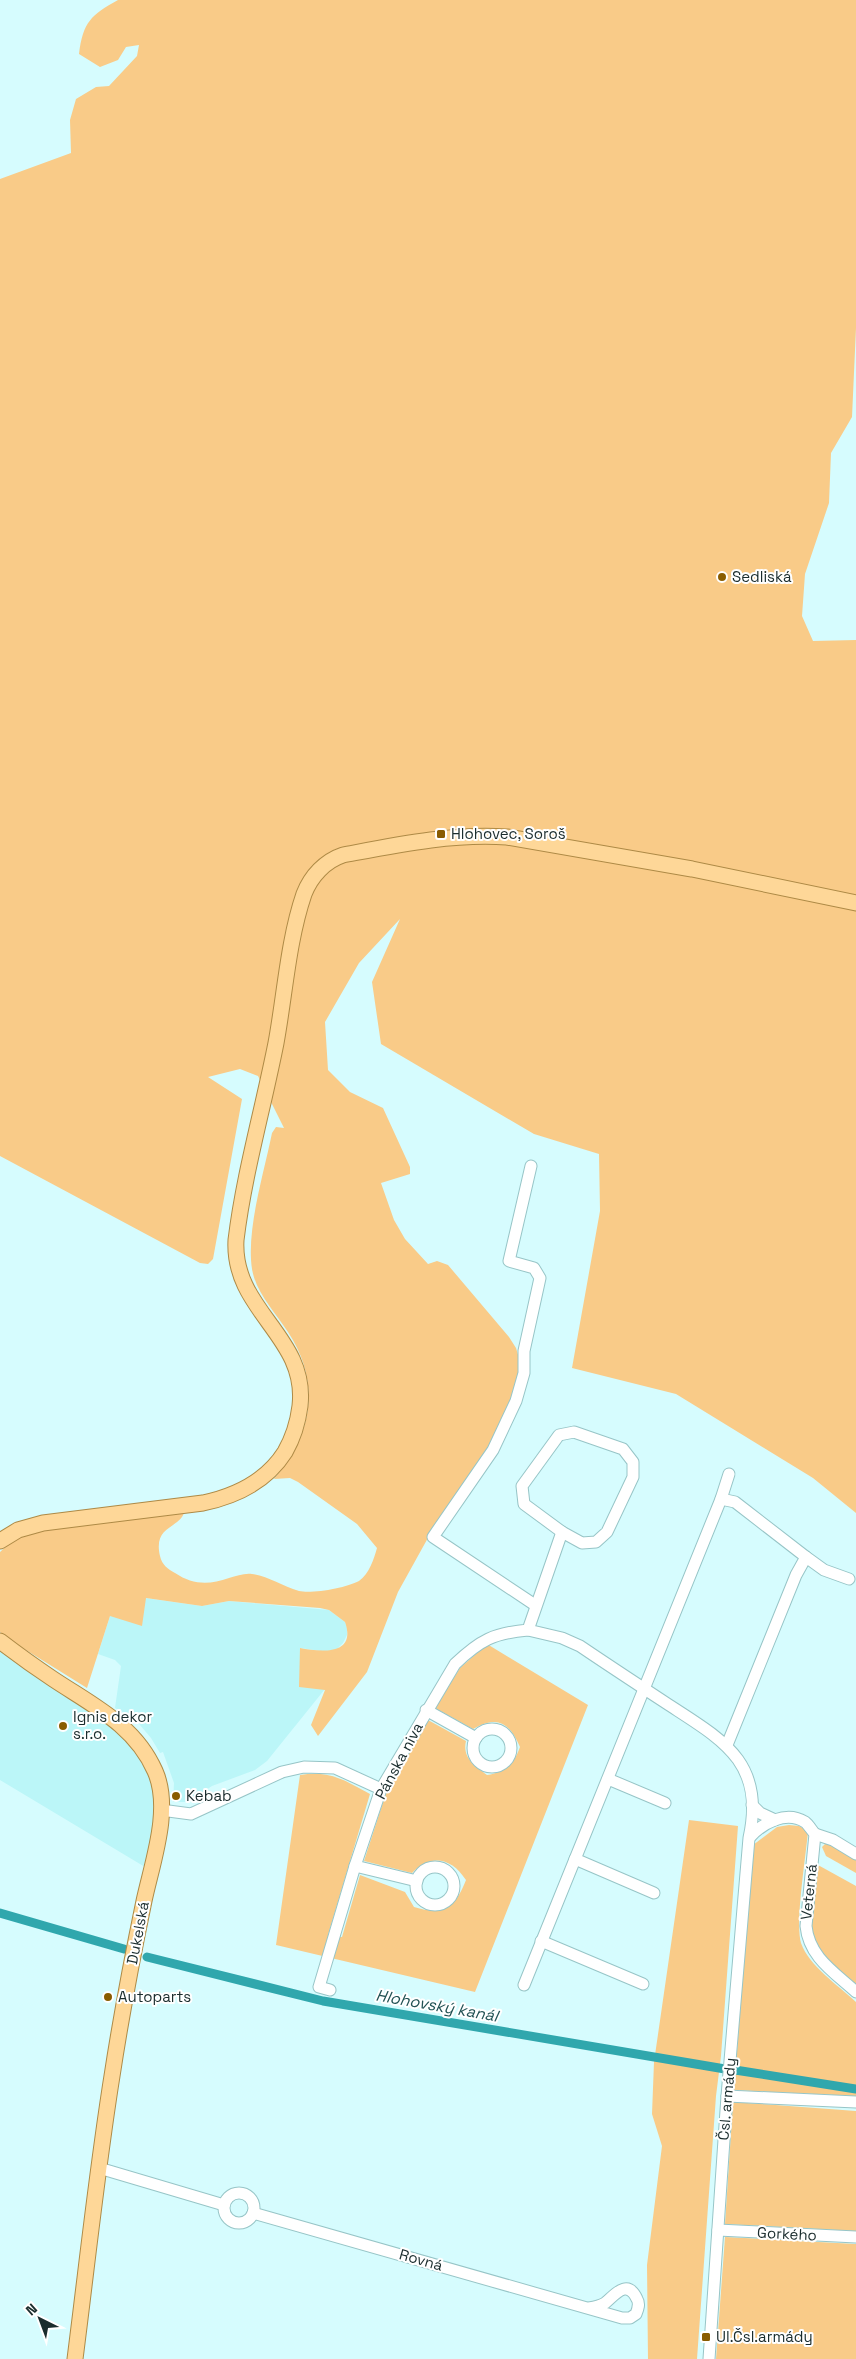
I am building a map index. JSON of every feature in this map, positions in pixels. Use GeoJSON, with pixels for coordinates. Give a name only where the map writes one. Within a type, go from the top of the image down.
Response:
{"type":"FeatureCollection","features":[{"type":"Feature","properties":{"kind":"main road"},"geometry":{"type":"LineString","coordinates":[[0,1541],[18,1530],[43,1523],[203,1503],[229,1497],[248,1488],[270,1470],[290,1442],[299,1412],[300,1377],[285,1344],[253,1303],[237,1261],[236,1240],[260,1108],[276,1043],[304,893],[310,881],[329,861],[343,855],[447,839],[484,836],[507,837],[692,869],[856,903]]}},
{"type":"Feature","properties":{"kind":"main road","name":"Dukelská"},"geometry":{"type":"LineString","coordinates":[[0,1642],[110,1716],[129,1732],[142,1748],[157,1775],[160,1792],[161,1810],[158,1842],[144,1901],[116,2050],[75,2359]]}},
{"type":"Feature","properties":{"kind":"street"},"geometry":{"type":"LineString","coordinates":[[530,1166],[509,1260],[534,1268],[540,1278],[524,1351],[522,1380],[516,1401],[502,1434],[433,1536],[536,1605]]}},
{"type":"Feature","properties":{"kind":"street"},"geometry":{"type":"LineString","coordinates":[[574,1432],[623,1449],[633,1462],[632,1477],[607,1532],[596,1542],[582,1543],[562,1532],[524,1504],[522,1486],[559,1436],[574,1432]]}},
{"type":"Feature","properties":{"kind":"street"},"geometry":{"type":"LineString","coordinates":[[524,1985],[730,1474]]}},
{"type":"Feature","properties":{"kind":"street"},"geometry":{"type":"LineString","coordinates":[[721,1499],[735,1502],[824,1570],[849,1579]]}},
{"type":"Feature","properties":{"kind":"street"},"geometry":{"type":"LineString","coordinates":[[562,1532],[528,1630],[563,1638],[644,1688],[727,1745],[796,1575],[806,1557]]}},
{"type":"Feature","properties":{"kind":"street","name":"Pánska niva"},"geometry":{"type":"LineString","coordinates":[[330,1990],[319,1987],[355,1866],[381,1789],[426,1710],[455,1664],[472,1648],[490,1637],[508,1632],[528,1630]]}},
{"type":"Feature","properties":{"kind":"street"},"geometry":{"type":"LineString","coordinates":[[426,1710],[476,1738]]}},
{"type":"Feature","properties":{"kind":"street","name":"Čsl. armády"},"geometry":{"type":"LineString","coordinates":[[709,2359],[727,2096],[749,1838],[753,1822],[750,1786],[746,1772],[727,1745]]}},
{"type":"Feature","properties":{"kind":"street"},"geometry":{"type":"LineString","coordinates":[[161,1810],[191,1814],[282,1772],[304,1767],[335,1768],[381,1789]]}},
{"type":"Feature","properties":{"kind":"street"},"geometry":{"type":"LineString","coordinates":[[608,1779],[665,1803]]}},
{"type":"Feature","properties":{"kind":"street"},"geometry":{"type":"LineString","coordinates":[[752,1805],[760,1813],[774,1820]]}},
{"type":"Feature","properties":{"kind":"street"},"geometry":{"type":"LineString","coordinates":[[749,1838],[759,1827],[774,1820],[790,1817],[805,1822],[815,1834],[833,1840],[856,1854]]}},
{"type":"Feature","properties":{"kind":"street","name":"Veterná"},"geometry":{"type":"LineString","coordinates":[[815,1834],[806,1926],[807,1940],[817,1957],[856,1992]]}},
{"type":"Feature","properties":{"kind":"street"},"geometry":{"type":"LineString","coordinates":[[575,1860],[654,1893]]}},
{"type":"Feature","properties":{"kind":"street"},"geometry":{"type":"LineString","coordinates":[[355,1866],[417,1881]]}},
{"type":"Feature","properties":{"kind":"street"},"geometry":{"type":"LineString","coordinates":[[542,1941],[643,1984]]}},
{"type":"Feature","properties":{"kind":"street"},"geometry":{"type":"LineString","coordinates":[[727,2096],[856,2102]]}},
{"type":"Feature","properties":{"kind":"street"},"geometry":{"type":"LineString","coordinates":[[99,2168],[224,2205]]}},
{"type":"Feature","properties":{"kind":"street"},"geometry":{"type":"LineString","coordinates":[[243,2193],[253,2203],[253,2213],[246,2221],[237,2223],[225,2214],[224,2205],[233,2194],[243,2193]]}},
{"type":"Feature","properties":{"kind":"street","name":"Rovná"},"geometry":{"type":"LineString","coordinates":[[253,2213],[589,2308]]}},
{"type":"Feature","properties":{"kind":"street","name":"Gorkého"},"geometry":{"type":"LineString","coordinates":[[718,2230],[856,2237]]}},
{"type":"Feature","properties":{"kind":"shaded area"},"geometry":{"type":"Polygon","coordinates":[[[118,0],[856,0],[856,328],[852,417],[831,453],[829,503],[805,574],[802,616],[813,641],[856,640],[856,1513],[813,1478],[676,1394],[572,1368],[600,1211],[599,1154],[534,1134],[381,1044],[372,982],[400,919],[359,963],[325,1022],[328,1070],[350,1092],[383,1108],[410,1167],[410,1174],[381,1183],[394,1220],[405,1239],[428,1264],[437,1261],[448,1265],[509,1337],[516,1348],[519,1358],[519,1378],[494,1445],[434,1527],[398,1592],[367,1672],[318,1736],[311,1725],[325,1690],[299,1687],[300,1648],[334,1649],[346,1641],[345,1622],[329,1610],[229,1601],[202,1606],[146,1598],[142,1626],[110,1616],[87,1688],[0,1632],[0,1552],[13,1540],[32,1531],[182,1511],[184,1513],[181,1518],[163,1533],[160,1539],[160,1556],[170,1570],[188,1580],[201,1583],[252,1574],[305,1592],[338,1588],[359,1581],[363,1578],[373,1561],[377,1548],[357,1524],[298,1482],[290,1478],[274,1479],[297,1445],[308,1408],[308,1389],[305,1370],[298,1351],[288,1332],[257,1286],[252,1269],[251,1237],[272,1133],[276,1127],[284,1128],[258,1076],[240,1069],[208,1077],[242,1099],[213,1259],[208,1264],[200,1263],[0,1156],[0,179],[71,153],[70,120],[76,99],[96,87],[109,86],[137,56],[139,45],[126,47],[118,60],[100,67],[79,54],[83,34],[90,21],[101,10],[118,0]]]}},
{"type":"Feature","properties":{"kind":"shaded area"},"geometry":{"type":"Polygon","coordinates":[[[145,1598],[202,1606],[229,1601],[329,1610],[345,1622],[347,1628],[347,1635],[337,1649],[328,1652],[300,1648],[325,1689],[267,1761],[255,1770],[212,1786],[188,1802],[173,1802],[174,1783],[163,1752],[160,1753],[151,1738],[134,1718],[115,1708],[121,1666],[115,1660],[98,1654],[110,1616],[145,1598]]]}},
{"type":"Feature","properties":{"kind":"shaded area"},"geometry":{"type":"Polygon","coordinates":[[[487,1644],[588,1705],[475,1992],[276,1945],[300,1775],[320,1774],[336,1777],[370,1794],[328,1935],[342,1937],[360,1875],[405,1892],[414,1907],[433,1911],[441,1910],[453,1903],[466,1880],[448,1863],[434,1861],[426,1863],[412,1873],[364,1861],[386,1793],[428,1720],[466,1741],[465,1747],[468,1757],[474,1765],[487,1775],[504,1769],[515,1758],[520,1747],[516,1738],[501,1723],[489,1722],[473,1729],[435,1708],[460,1668],[487,1644]]]}},
{"type":"Feature","properties":{"kind":"shaded area"},"geometry":{"type":"Polygon","coordinates":[[[0,1645],[128,1735],[152,1781],[158,1814],[145,1867],[0,1780],[0,1645]]]}},
{"type":"Feature","properties":{"kind":"shaded area"},"geometry":{"type":"Polygon","coordinates":[[[689,1820],[738,1826],[721,2056],[716,2096],[697,2359],[648,2359],[647,2265],[662,2146],[652,2114],[654,2062],[689,1820]]]}},
{"type":"Feature","properties":{"kind":"shaded area"},"geometry":{"type":"Polygon","coordinates":[[[799,1826],[808,1831],[799,1921],[801,1943],[810,1960],[856,2002],[856,2096],[734,2090],[753,1845],[777,1827],[799,1826]]]}},
{"type":"Feature","properties":{"kind":"shaded area"},"geometry":{"type":"Polygon","coordinates":[[[826,1843],[830,1843],[856,1858],[856,1873],[826,1856],[822,1847],[826,1843]]]}},
{"type":"Feature","properties":{"kind":"shaded area"},"geometry":{"type":"Polygon","coordinates":[[[818,1865],[856,1886],[856,1985],[829,1962],[821,1953],[816,1943],[811,1922],[818,1865]]]}},
{"type":"Feature","properties":{"kind":"shaded area"},"geometry":{"type":"Polygon","coordinates":[[[733,2102],[856,2111],[856,2231],[725,2224],[733,2102]]]}},
{"type":"Feature","properties":{"kind":"shaded area"},"geometry":{"type":"Polygon","coordinates":[[[725,2237],[856,2244],[856,2359],[716,2359],[725,2237]]]}},
{"type":"Feature","properties":{"kind":"waterway","name":"Hlohovský kanál"},"geometry":{"type":"LineString","coordinates":[[0,1913],[124,1949]]}},
{"type":"Feature","properties":{"kind":"waterway","name":"Hlohovský kanál"},"geometry":{"type":"LineString","coordinates":[[147,1957],[323,2001],[725,2069]]}},
{"type":"Feature","properties":{"kind":"waterway","name":"Hlohovský kanál"},"geometry":{"type":"LineString","coordinates":[[735,2070],[856,2089]]}},
{"type":"Feature","properties":{"kind":"place","name":"Sedliská"},"geometry":{"type":"Point","coordinates":[722,577]}},
{"type":"Feature","properties":{"kind":"place","name":"Hlohovec, Soroš"},"geometry":{"type":"Point","coordinates":[441,834]}},
{"type":"Feature","properties":{"kind":"place","name":"Ignis dekor s.r.o."},"geometry":{"type":"Point","coordinates":[63,1726]}},
{"type":"Feature","properties":{"kind":"place","name":"Kebab"},"geometry":{"type":"Point","coordinates":[176,1796]}},
{"type":"Feature","properties":{"kind":"place","name":"Autoparts"},"geometry":{"type":"Point","coordinates":[108,1997]}},
{"type":"Feature","properties":{"kind":"place","name":"Ul.Čsl.armády"},"geometry":{"type":"Point","coordinates":[706,2337]}}]}
